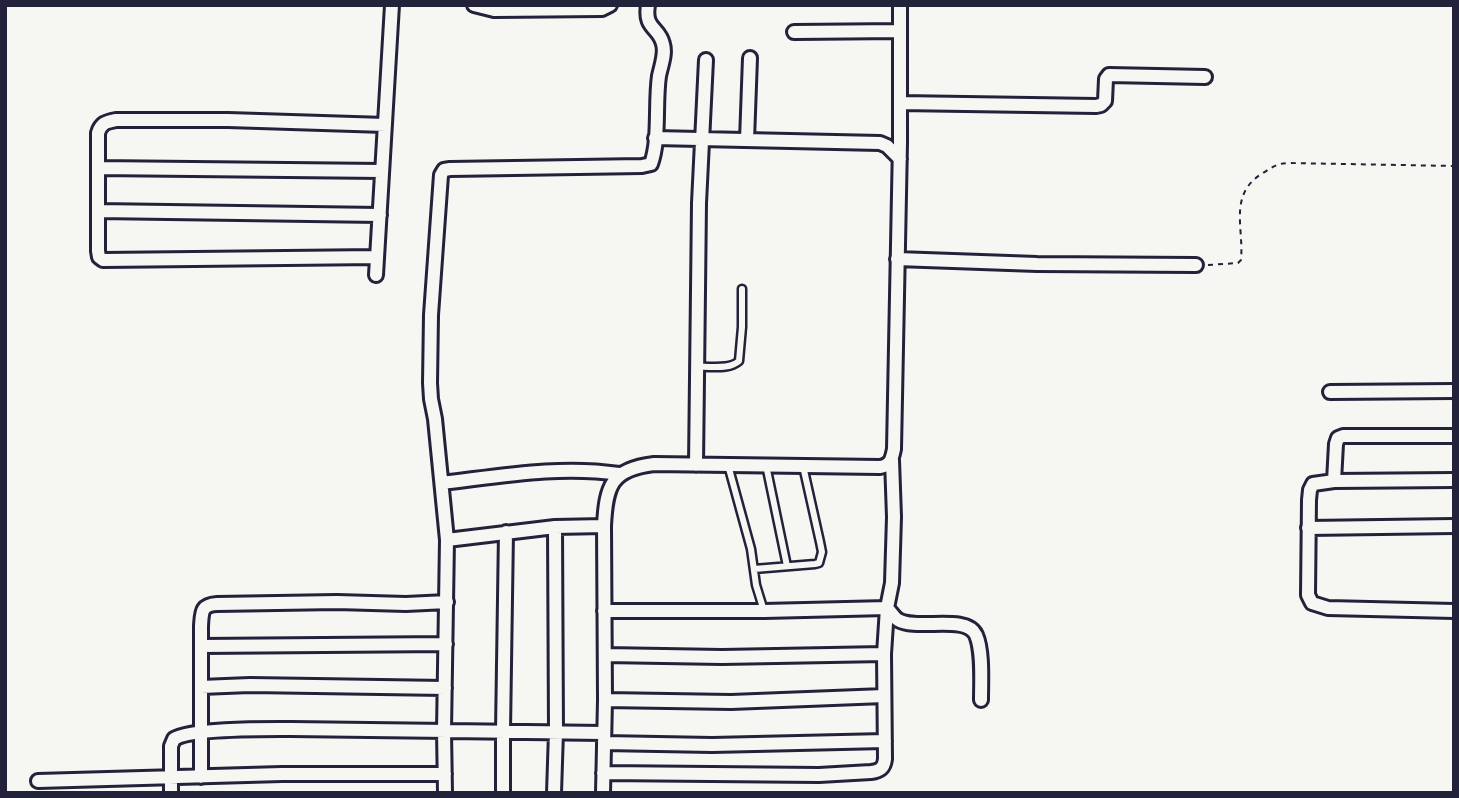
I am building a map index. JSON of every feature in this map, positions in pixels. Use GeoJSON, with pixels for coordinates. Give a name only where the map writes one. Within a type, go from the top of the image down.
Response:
{"type":"FeatureCollection","features":[{"type":"Feature","properties":{"kind":"street"},"geometry":{"type":"LineString","coordinates":[[376,275],[392,5]]}},
{"type":"Feature","properties":{"kind":"street"},"geometry":{"type":"LineString","coordinates":[[474,5],[486,9],[602,9],[610,5]]}},
{"type":"Feature","properties":{"kind":"street"},"geometry":{"type":"LineString","coordinates":[[445,793],[447,540],[430,383],[431,315],[441,175],[444,170],[457,168],[651,164],[664,46],[647,19],[648,5]]}},
{"type":"Feature","properties":{"kind":"street"},"geometry":{"type":"LineString","coordinates":[[603,773],[819,775],[878,772],[885,764],[884,654],[887,608],[892,583],[894,517],[892,460],[900,159],[900,5]]}},
{"type":"Feature","properties":{"kind":"street"},"geometry":{"type":"LineString","coordinates":[[794,32],[900,31]]}},
{"type":"Feature","properties":{"kind":"street"},"geometry":{"type":"LineString","coordinates":[[747,141],[750,58]]}},
{"type":"Feature","properties":{"kind":"street"},"geometry":{"type":"LineString","coordinates":[[696,465],[699,203],[706,61]]}},
{"type":"Feature","properties":{"kind":"street"},"geometry":{"type":"LineString","coordinates":[[900,103],[1096,106],[1105,101],[1109,75],[1205,78]]}},
{"type":"Feature","properties":{"kind":"street"},"geometry":{"type":"LineString","coordinates":[[377,257],[103,260],[97,251],[98,133],[100,125],[116,120],[385,125]]}},
{"type":"Feature","properties":{"kind":"street"},"geometry":{"type":"LineString","coordinates":[[655,138],[880,143],[900,159]]}},
{"type":"Feature","properties":{"kind":"street"},"geometry":{"type":"LineString","coordinates":[[98,168],[382,171]]}},
{"type":"Feature","properties":{"kind":"street"},"geometry":{"type":"LineString","coordinates":[[97,211],[380,215]]}},
{"type":"Feature","properties":{"kind":"street"},"geometry":{"type":"LineString","coordinates":[[897,259],[1037,264],[1196,265]]}},
{"type":"Feature","properties":{"kind":"street"},"geometry":{"type":"LineString","coordinates":[[1331,392],[1454,391]]}},
{"type":"Feature","properties":{"kind":"street"},"geometry":{"type":"LineString","coordinates":[[1334,481],[1336,444],[1338,438],[1343,436],[1454,436]]}},
{"type":"Feature","properties":{"kind":"street"},"geometry":{"type":"LineString","coordinates":[[603,793],[606,700],[605,504],[610,487],[619,474],[635,466],[654,464],[880,467],[886,466],[892,460]]}},
{"type":"Feature","properties":{"kind":"street"},"geometry":{"type":"LineString","coordinates":[[442,483],[548,471],[619,474]]}},
{"type":"Feature","properties":{"kind":"street"},"geometry":{"type":"LineString","coordinates":[[1454,480],[1334,481],[1313,485],[1310,490],[1308,528],[1308,595],[1312,603],[1328,608],[1454,611]]}},
{"type":"Feature","properties":{"kind":"street"},"geometry":{"type":"LineString","coordinates":[[447,540],[555,527],[604,526]]}},
{"type":"Feature","properties":{"kind":"street"},"geometry":{"type":"LineString","coordinates":[[1308,528],[1454,526]]}},
{"type":"Feature","properties":{"kind":"street"},"geometry":{"type":"LineString","coordinates":[[554,793],[555,527]]}},
{"type":"Feature","properties":{"kind":"street"},"geometry":{"type":"LineString","coordinates":[[503,793],[506,532]]}},
{"type":"Feature","properties":{"kind":"street"},"geometry":{"type":"LineString","coordinates":[[201,777],[202,613],[209,604],[447,602]]}},
{"type":"Feature","properties":{"kind":"street"},"geometry":{"type":"LineString","coordinates":[[604,611],[887,608]]}},
{"type":"Feature","properties":{"kind":"street"},"geometry":{"type":"LineString","coordinates":[[887,608],[902,622],[966,626],[975,633],[981,700]]}},
{"type":"Feature","properties":{"kind":"street"},"geometry":{"type":"LineString","coordinates":[[201,646],[446,644]]}},
{"type":"Feature","properties":{"kind":"street"},"geometry":{"type":"LineString","coordinates":[[605,655],[722,657],[884,654]]}},
{"type":"Feature","properties":{"kind":"street"},"geometry":{"type":"LineString","coordinates":[[201,687],[250,685],[445,688]]}},
{"type":"Feature","properties":{"kind":"street"},"geometry":{"type":"LineString","coordinates":[[606,700],[732,702],[884,696]]}},
{"type":"Feature","properties":{"kind":"street"},"geometry":{"type":"LineString","coordinates":[[171,793],[171,746],[174,739],[184,734],[291,729],[556,732],[712,746],[885,741]]}},
{"type":"Feature","properties":{"kind":"street"},"geometry":{"type":"LineString","coordinates":[[38,781],[282,774],[445,774]]}},
{"type":"Feature","properties":{"kind":"lane"},"geometry":{"type":"LineString","coordinates":[[698,367],[729,366],[738,361],[742,327],[742,289]]}},
{"type":"Feature","properties":{"kind":"lane"},"geometry":{"type":"LineString","coordinates":[[728,465],[751,549],[756,585],[764,611]]}},
{"type":"Feature","properties":{"kind":"lane"},"geometry":{"type":"LineString","coordinates":[[766,465],[787,566]]}},
{"type":"Feature","properties":{"kind":"lane"},"geometry":{"type":"LineString","coordinates":[[754,569],[815,564],[821,559],[820,542],[803,466]]}},
{"type":"Feature","properties":{"kind":"path"},"geometry":{"type":"LineString","coordinates":[[1196,265],[1238,263],[1241,255],[1240,204],[1251,181],[1276,165],[1454,166]]}}]}
